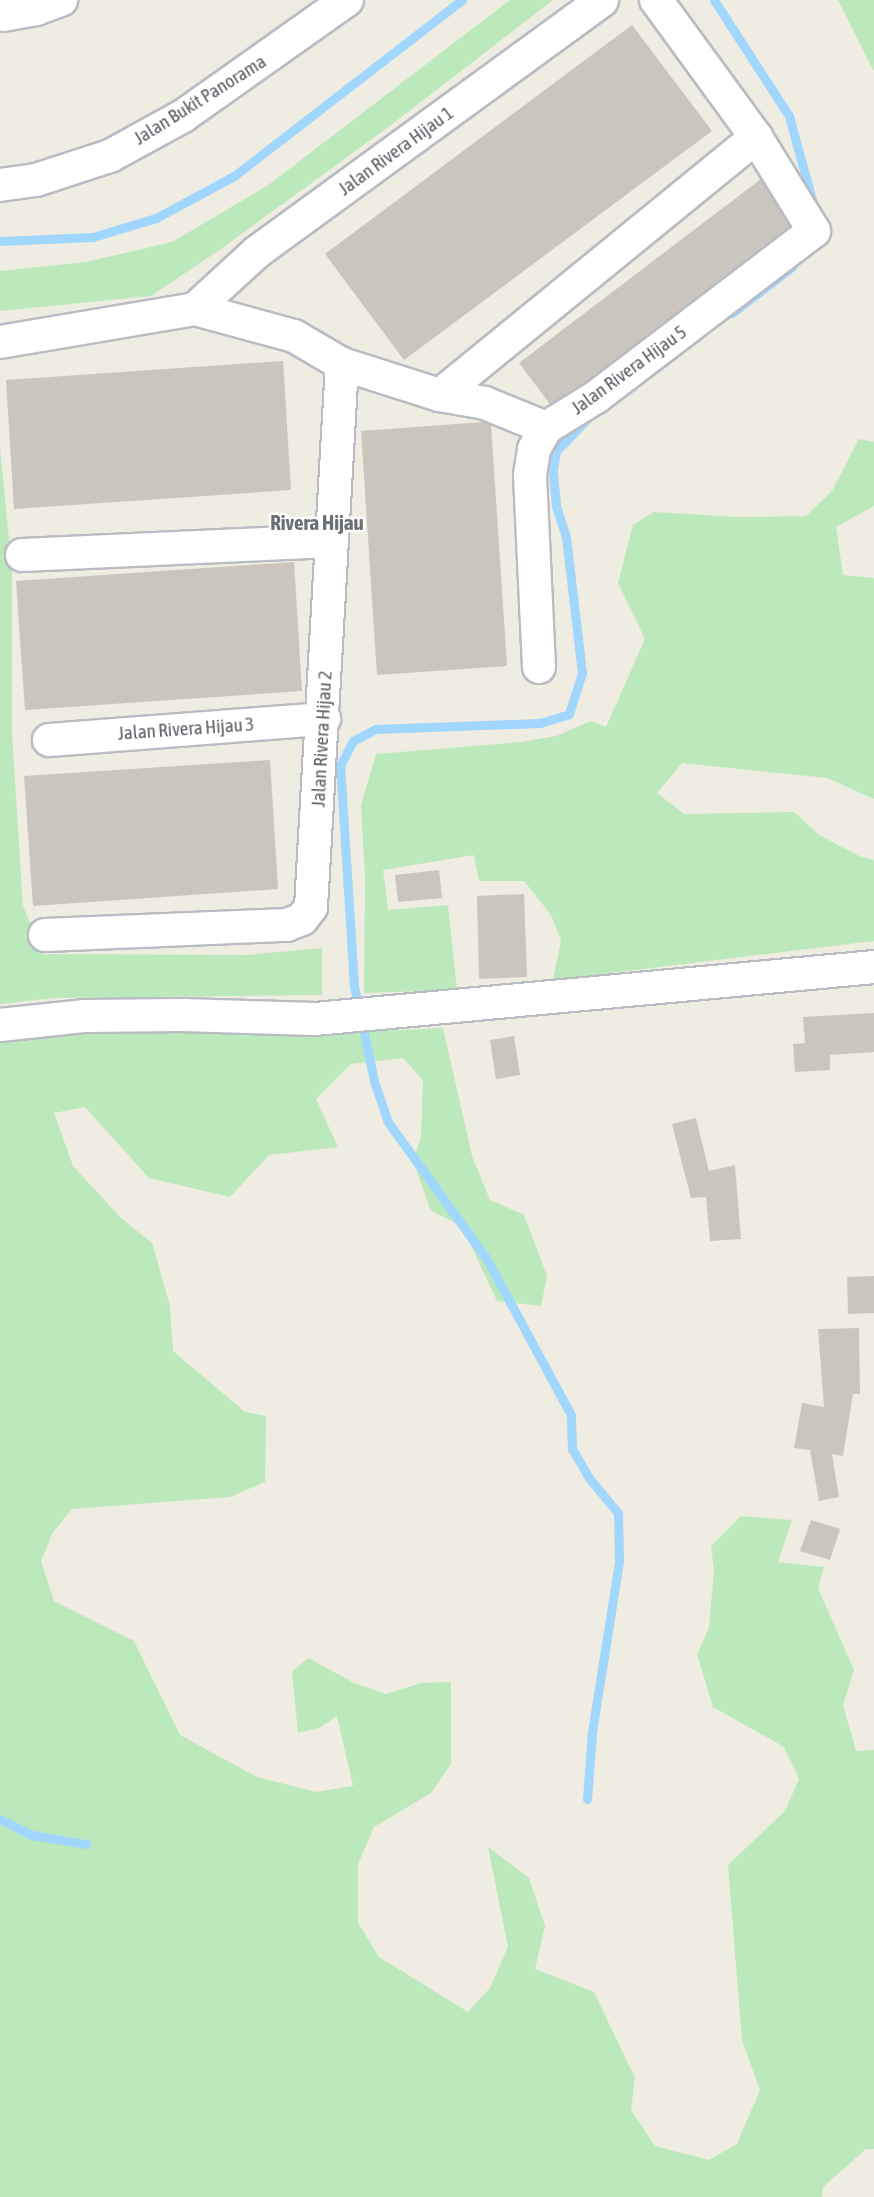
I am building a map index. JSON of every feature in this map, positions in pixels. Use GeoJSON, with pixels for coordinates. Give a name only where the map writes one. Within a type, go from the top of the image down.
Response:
{"type":"FeatureCollection","features":[{"type":"Feature","properties":{"kind":"street"},"geometry":{"type":"LineString","coordinates":[[3,15],[36,9],[61,0]]}},
{"type":"Feature","properties":{"kind":"street","name":"Jalan Bukit Panorama"},"geometry":{"type":"LineString","coordinates":[[0,185],[36,180],[110,156],[183,116],[347,0]]}},
{"type":"Feature","properties":{"kind":"street","name":"Jalan Rivera Hijau 1"},"geometry":{"type":"LineString","coordinates":[[195,309],[257,252],[602,0]]}},
{"type":"Feature","properties":{"kind":"street","name":"Jalan Rivera Hijau 5"},"geometry":{"type":"LineString","coordinates":[[546,428],[596,397],[814,231],[756,137],[656,0]]}},
{"type":"Feature","properties":{"kind":"street"},"geometry":{"type":"LineString","coordinates":[[440,395],[756,137]]}},
{"type":"Feature","properties":{"kind":"street"},"geometry":{"type":"LineString","coordinates":[[0,342],[195,309],[294,336],[342,364],[440,395],[485,403],[546,428],[534,449],[530,475],[539,667]]}},
{"type":"Feature","properties":{"kind":"street","name":"Jalan Rivera Hijau 2"},"geometry":{"type":"LineString","coordinates":[[45,935],[287,925],[302,919],[311,907],[324,719],[342,364]]}},
{"type":"Feature","properties":{"kind":"street"},"geometry":{"type":"LineString","coordinates":[[22,555],[331,541]]}},
{"type":"Feature","properties":{"kind":"street","name":"Jalan Rivera Hijau 3"},"geometry":{"type":"LineString","coordinates":[[49,740],[324,719]]}},
{"type":"Feature","properties":{"kind":"street"},"geometry":{"type":"LineString","coordinates":[[0,1025],[84,1016],[182,1015],[315,1019],[874,967]]}},
{"type":"Feature","properties":{"kind":"green space"},"geometry":{"type":"Polygon","coordinates":[[[510,0],[553,0],[391,125],[218,251],[151,296],[0,311],[0,271],[86,262],[172,242],[267,186],[510,0]]]}},
{"type":"Feature","properties":{"kind":"green space"},"geometry":{"type":"Polygon","coordinates":[[[838,0],[874,0],[874,71],[868,60],[838,0]]]}},
{"type":"Feature","properties":{"kind":"green space"},"geometry":{"type":"Polygon","coordinates":[[[859,439],[874,442],[874,506],[836,527],[843,575],[874,578],[874,799],[827,778],[682,763],[657,793],[684,814],[794,812],[819,835],[861,857],[874,860],[874,941],[553,980],[561,940],[551,915],[524,881],[479,881],[474,855],[383,870],[388,910],[448,905],[457,990],[364,993],[365,875],[361,805],[376,754],[521,742],[556,736],[591,721],[606,727],[645,639],[618,583],[633,525],[654,512],[737,517],[806,516],[832,491],[859,439]]]}},
{"type":"Feature","properties":{"kind":"green space"},"geometry":{"type":"Polygon","coordinates":[[[0,447],[12,571],[12,734],[23,906],[44,954],[247,955],[322,948],[322,995],[55,998],[0,1004],[0,447]]]}},
{"type":"Feature","properties":{"kind":"green space"},"geometry":{"type":"Polygon","coordinates":[[[443,1028],[472,1156],[490,1200],[524,1215],[547,1276],[541,1306],[497,1301],[462,1226],[431,1211],[413,1161],[421,1137],[423,1080],[403,1058],[351,1064],[316,1099],[338,1147],[269,1155],[230,1197],[149,1178],[85,1107],[54,1113],[73,1166],[122,1219],[152,1243],[170,1306],[173,1351],[245,1412],[266,1416],[265,1482],[230,1497],[72,1509],[53,1532],[41,1561],[54,1601],[134,1641],[180,1735],[257,1777],[316,1792],[353,1786],[337,1716],[319,1728],[298,1733],[292,1672],[308,1658],[354,1683],[386,1694],[422,1683],[451,1682],[451,1764],[431,1793],[374,1827],[358,1864],[358,1923],[379,1957],[468,2012],[490,1988],[508,1947],[488,1847],[529,1878],[545,1926],[535,1969],[594,1992],[635,2078],[631,2110],[655,2146],[709,2160],[737,2144],[760,2090],[742,2040],[728,1865],[785,1811],[799,1779],[784,1747],[713,1707],[697,1654],[709,1628],[714,1570],[711,1546],[741,1516],[792,1520],[778,1562],[824,1567],[818,1588],[854,1670],[843,1705],[856,1751],[874,1750],[874,2149],[866,2149],[823,2187],[822,2197],[0,2197],[0,1038],[27,1033],[239,1029],[360,1032],[443,1028]]]}},
{"type":"Feature","properties":{"kind":"building"},"geometry":{"type":"Polygon","coordinates":[[[632,25],[712,131],[404,360],[325,254],[632,25]]]}},
{"type":"Feature","properties":{"kind":"building"},"geometry":{"type":"Polygon","coordinates":[[[761,179],[790,226],[586,382],[550,404],[519,363],[761,179]]]}},
{"type":"Feature","properties":{"kind":"building"},"geometry":{"type":"Polygon","coordinates":[[[283,361],[291,490],[14,509],[6,380],[283,361]]]}},
{"type":"Feature","properties":{"kind":"building"},"geometry":{"type":"Polygon","coordinates":[[[483,422],[491,425],[507,666],[377,675],[361,431],[483,422]]]}},
{"type":"Feature","properties":{"kind":"building"},"geometry":{"type":"Polygon","coordinates":[[[294,562],[302,691],[25,710],[16,581],[294,562]]]}},
{"type":"Feature","properties":{"kind":"building"},"geometry":{"type":"Polygon","coordinates":[[[270,760],[278,889],[33,906],[24,776],[270,760]]]}},
{"type":"Feature","properties":{"kind":"building"},"geometry":{"type":"Polygon","coordinates":[[[439,870],[442,898],[398,902],[395,875],[439,870]]]}},
{"type":"Feature","properties":{"kind":"building"},"geometry":{"type":"Polygon","coordinates":[[[524,894],[527,977],[479,979],[477,896],[524,894]]]}},
{"type":"Feature","properties":{"kind":"building"},"geometry":{"type":"Polygon","coordinates":[[[874,1013],[874,1052],[830,1055],[830,1070],[795,1072],[793,1044],[805,1043],[803,1017],[874,1013]]]}},
{"type":"Feature","properties":{"kind":"building"},"geometry":{"type":"Polygon","coordinates":[[[514,1036],[520,1075],[496,1079],[490,1040],[514,1036]]]}},
{"type":"Feature","properties":{"kind":"building"},"geometry":{"type":"Polygon","coordinates":[[[696,1118],[709,1171],[735,1165],[741,1239],[710,1241],[706,1197],[691,1198],[672,1124],[696,1118]]]}},
{"type":"Feature","properties":{"kind":"building"},"geometry":{"type":"Polygon","coordinates":[[[874,1276],[874,1313],[848,1314],[847,1277],[874,1276]]]}},
{"type":"Feature","properties":{"kind":"building"},"geometry":{"type":"Polygon","coordinates":[[[859,1328],[860,1394],[853,1394],[843,1456],[832,1454],[839,1497],[819,1501],[810,1450],[794,1448],[802,1403],[824,1407],[818,1329],[859,1328]]]}},
{"type":"Feature","properties":{"kind":"building"},"geometry":{"type":"Polygon","coordinates":[[[811,1520],[840,1529],[830,1560],[800,1551],[811,1520]]]}},
{"type":"Feature","properties":{"kind":"waterway"},"geometry":{"type":"LineString","coordinates":[[0,241],[93,237],[156,218],[234,176],[462,0]]}},
{"type":"Feature","properties":{"kind":"waterway"},"geometry":{"type":"LineString","coordinates":[[714,0],[789,116],[813,204]]}},
{"type":"Feature","properties":{"kind":"waterway"},"geometry":{"type":"LineString","coordinates":[[732,313],[793,266]]}},
{"type":"Feature","properties":{"kind":"waterway"},"geometry":{"type":"LineString","coordinates":[[587,1799],[592,1732],[619,1561],[618,1513],[589,1478],[572,1449],[571,1415],[486,1258],[388,1122],[375,1085],[354,986],[340,766],[353,741],[376,729],[540,723],[569,714],[582,673],[566,537],[556,506],[553,470],[556,451],[591,415]]}},
{"type":"Feature","properties":{"kind":"waterway"},"geometry":{"type":"LineString","coordinates":[[0,1819],[32,1835],[86,1844]]}},
{"type":"Feature","properties":{"kind":"district","name":"Rivera Hijau"},"geometry":{"type":"Point","coordinates":[317,522]}}]}
